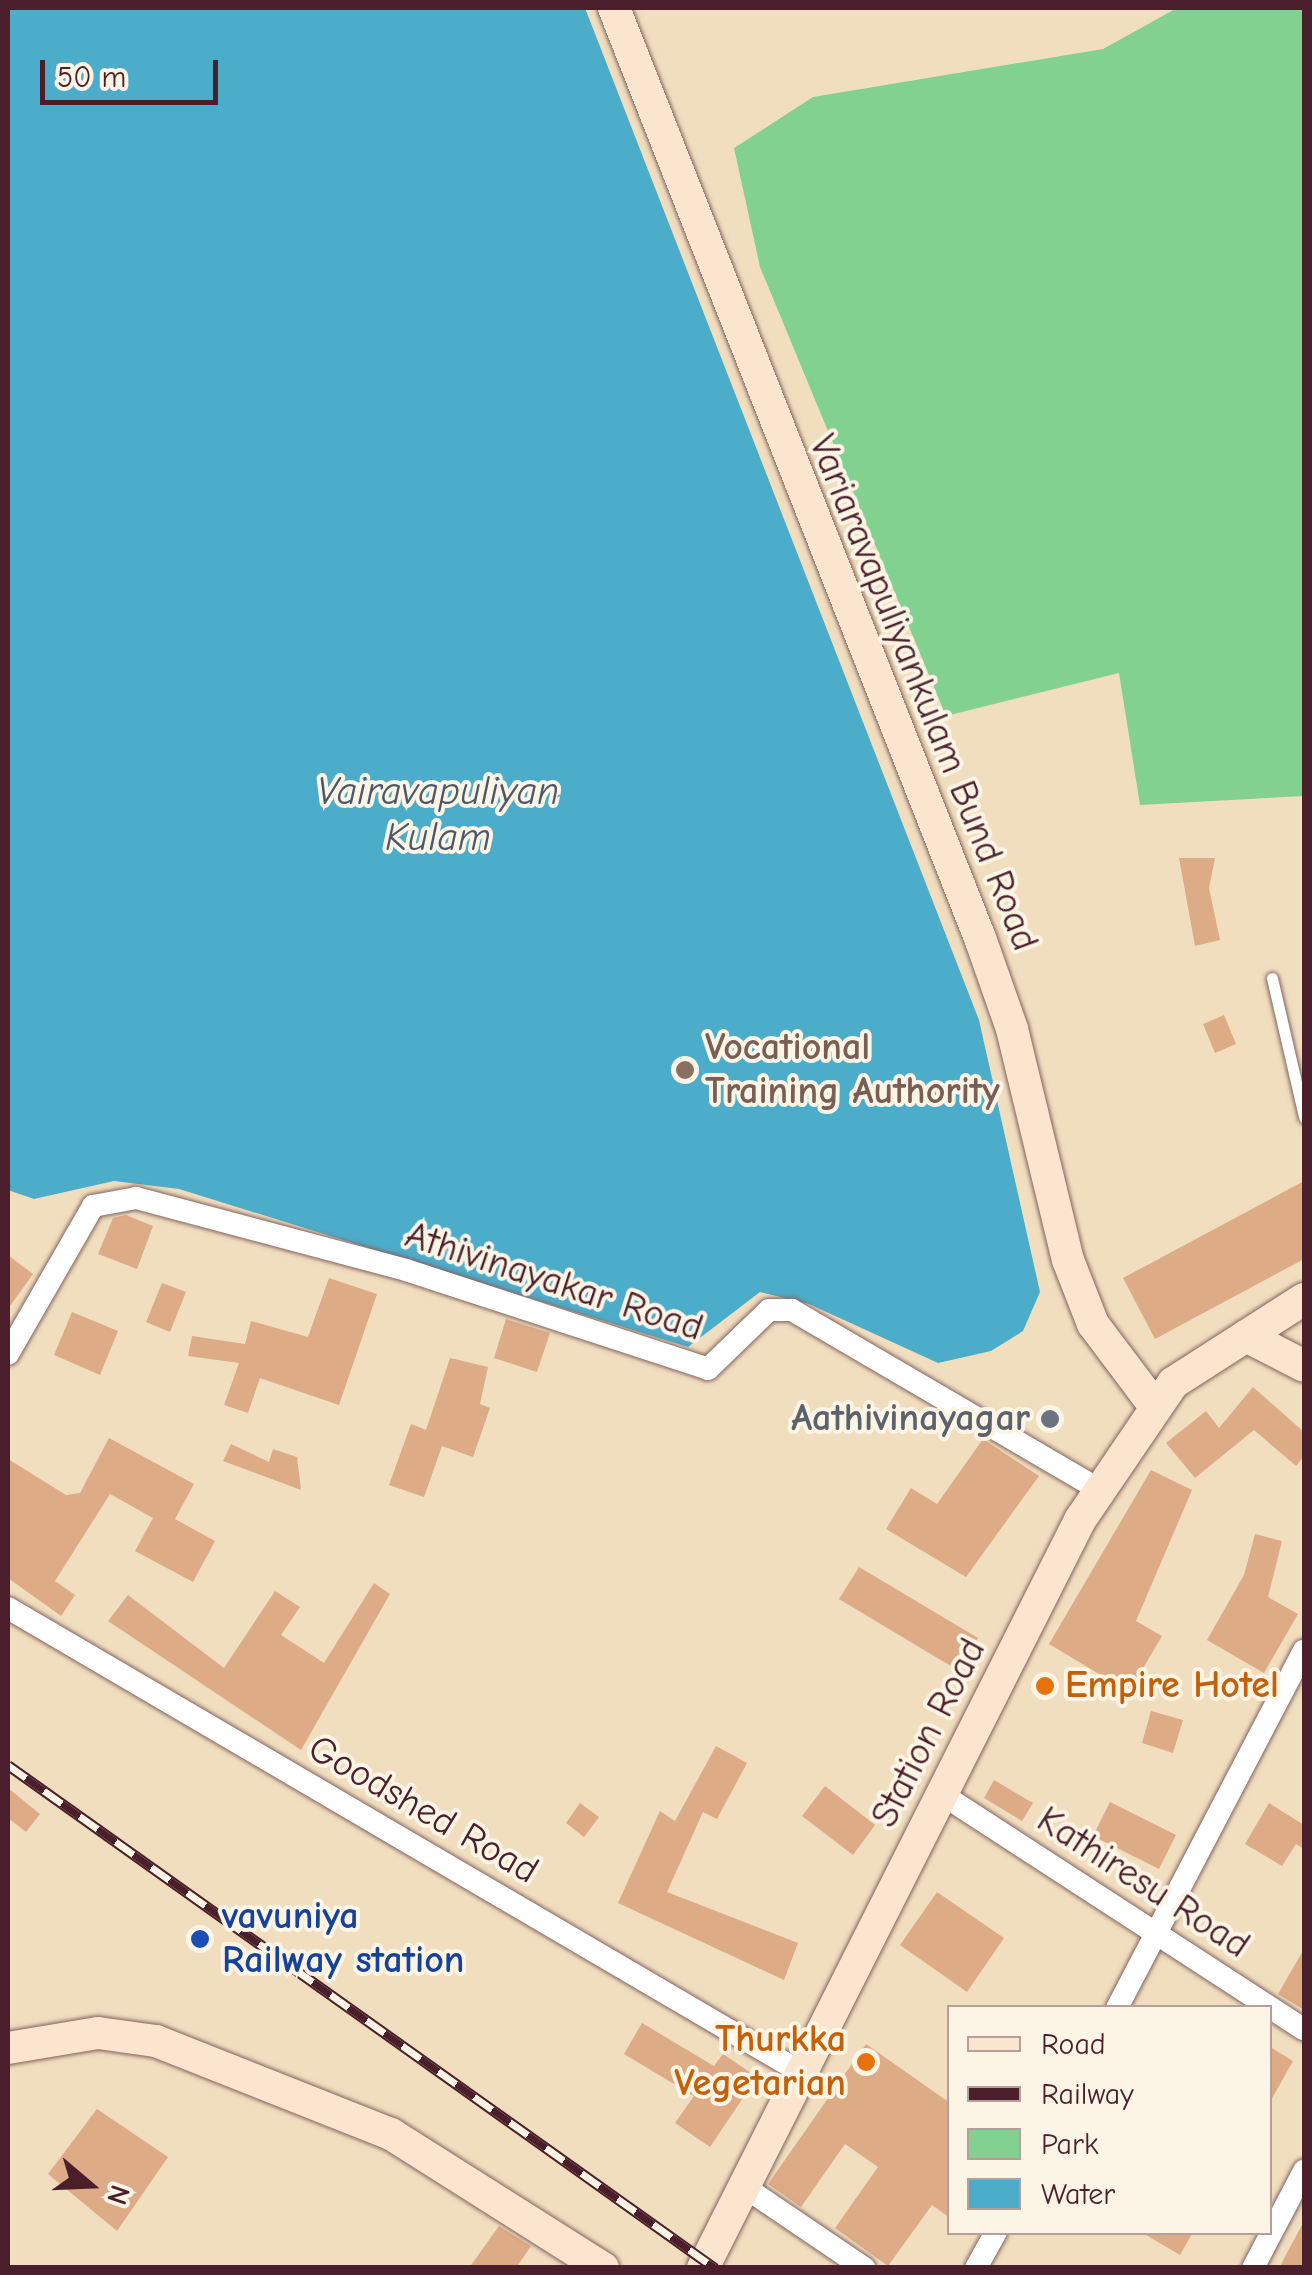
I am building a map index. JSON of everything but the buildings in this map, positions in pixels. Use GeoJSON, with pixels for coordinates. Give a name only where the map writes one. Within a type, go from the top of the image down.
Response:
{"type":"FeatureCollection","features":[{"type":"Feature","properties":{"kind":"street","name":"Variaravapuliyankulam Bund Road"},"geometry":{"type":"LineString","coordinates":[[614,8],[980,938],[1012,1030],[1068,1260],[1093,1324],[1154,1404]]}},
{"type":"Feature","properties":{"kind":"street","name":"Athivinayakar Road"},"geometry":{"type":"LineString","coordinates":[[8,1354],[93,1206],[136,1198],[406,1270],[708,1369],[769,1310],[792,1310],[1100,1490]]}},
{"type":"Feature","properties":{"kind":"street","name":"Station Road"},"geometry":{"type":"LineString","coordinates":[[703,2268],[1100,1490],[1154,1404],[1304,1298]]}},
{"type":"Feature","properties":{"kind":"street"},"geometry":{"type":"LineString","coordinates":[[1246,1336],[1304,1366]]}},
{"type":"Feature","properties":{"kind":"street","name":"Goodshed Road"},"geometry":{"type":"LineString","coordinates":[[8,1608],[804,2074]]}},
{"type":"Feature","properties":{"kind":"street"},"geometry":{"type":"LineString","coordinates":[[1119,2005],[1304,1651]]}},
{"type":"Feature","properties":{"kind":"street","name":"Kathiresu Road"},"geometry":{"type":"LineString","coordinates":[[943,1795],[1267,2005]]}},
{"type":"Feature","properties":{"kind":"street","name":"Kathiresu Road"},"geometry":{"type":"LineString","coordinates":[[1272,2008],[1304,2029]]}},
{"type":"Feature","properties":{"kind":"street"},"geometry":{"type":"LineString","coordinates":[[8,2048],[98,2033],[156,2041],[391,2134],[603,2268]]}},
{"type":"Feature","properties":{"kind":"street"},"geometry":{"type":"LineString","coordinates":[[1272,2232],[1304,2171]]}},
{"type":"Feature","properties":{"kind":"street"},"geometry":{"type":"LineString","coordinates":[[746,2188],[864,2268]]}},
{"type":"Feature","properties":{"kind":"street"},"geometry":{"type":"LineString","coordinates":[[976,2268],[994,2235]]}},
{"type":"Feature","properties":{"kind":"street"},"geometry":{"type":"LineString","coordinates":[[1253,2268],[1270,2235]]}},
{"type":"Feature","properties":{"kind":"lane"},"geometry":{"type":"LineString","coordinates":[[1272,978],[1304,1118]]}},
{"type":"Feature","properties":{"kind":"green space"},"geometry":{"type":"Polygon","coordinates":[[[1177,8],[1304,8],[1304,796],[1140,805],[1119,673],[946,716],[760,267],[734,148],[813,97],[1103,49],[1177,8]]]}},
{"type":"Feature","properties":{"kind":"water","name":"Vairavapuliyan Kulam"},"geometry":{"type":"Polygon","coordinates":[[[8,8],[585,8],[979,1020],[1040,1292],[1023,1331],[991,1351],[938,1363],[809,1304],[760,1292],[688,1347],[179,1189],[114,1181],[34,1199],[8,1190],[8,8]]]}},
{"type":"Feature","properties":{"kind":"railway"},"geometry":{"type":"LineString","coordinates":[[8,1765],[715,2268]]}},
{"type":"Feature","properties":{"kind":"place","name":"Vocational Training Authority"},"geometry":{"type":"Point","coordinates":[685,1070]}},
{"type":"Feature","properties":{"kind":"place","name":"Aathivinayagar"},"geometry":{"type":"Point","coordinates":[1050,1419]}},
{"type":"Feature","properties":{"kind":"place","name":"Empire Hotel"},"geometry":{"type":"Point","coordinates":[1045,1686]}},
{"type":"Feature","properties":{"kind":"place","name":"vavuniya Railway station"},"geometry":{"type":"Point","coordinates":[200,1939]}},
{"type":"Feature","properties":{"kind":"place","name":"Thurkka Vegetarian"},"geometry":{"type":"Point","coordinates":[866,2062]}}]}
